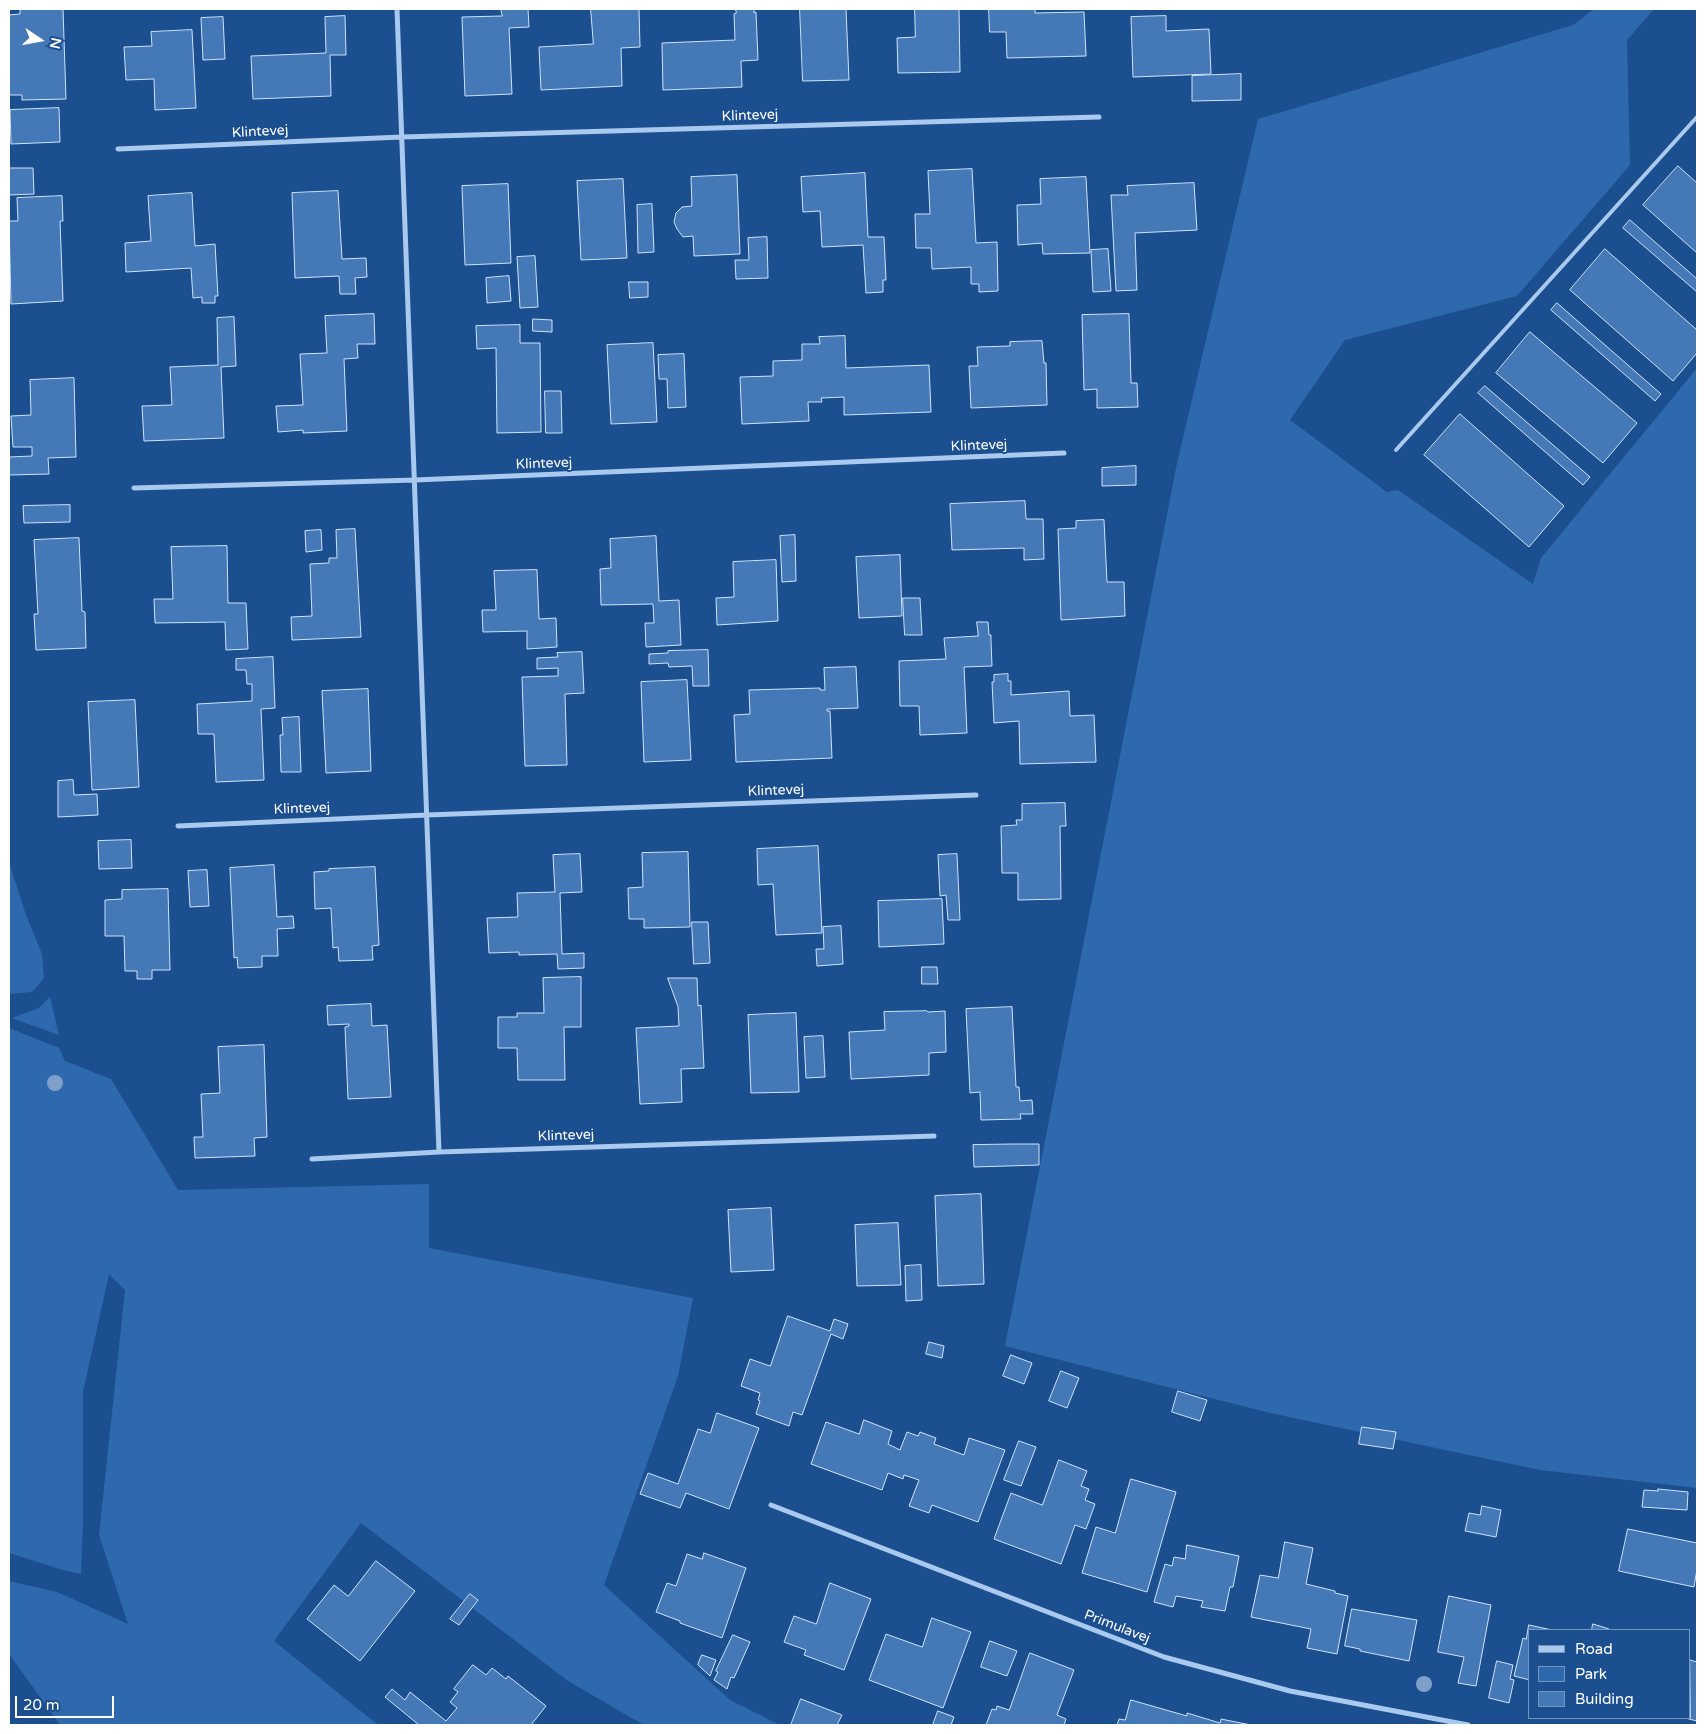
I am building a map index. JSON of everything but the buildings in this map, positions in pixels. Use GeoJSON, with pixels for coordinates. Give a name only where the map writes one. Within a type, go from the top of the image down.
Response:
{"type":"FeatureCollection","features":[{"type":"Feature","properties":{"kind":"street"},"geometry":{"type":"LineString","coordinates":[[397,9],[440,1152]]}},
{"type":"Feature","properties":{"kind":"street","name":"Klintevej"},"geometry":{"type":"LineString","coordinates":[[118,149],[402,136],[1099,117]]}},
{"type":"Feature","properties":{"kind":"street","name":"Klintevej"},"geometry":{"type":"LineString","coordinates":[[134,488],[415,480],[1064,454]]}},
{"type":"Feature","properties":{"kind":"street","name":"Klintevej"},"geometry":{"type":"LineString","coordinates":[[178,826],[976,795]]}},
{"type":"Feature","properties":{"kind":"street","name":"Klintevej"},"geometry":{"type":"LineString","coordinates":[[312,1159],[440,1152],[934,1136]]}},
{"type":"Feature","properties":{"kind":"street","name":"Primulavej"},"geometry":{"type":"LineString","coordinates":[[771,1505],[1164,1657],[1290,1691],[1468,1725]]}},
{"type":"Feature","properties":{"kind":"lane"},"geometry":{"type":"LineString","coordinates":[[1396,450],[1697,117]]}},
{"type":"Feature","properties":{"kind":"green space"},"geometry":{"type":"Polygon","coordinates":[[[1594,9],[1654,9],[1627,40],[1630,165],[1517,296],[1345,340],[1290,420],[1387,492],[1398,490],[1533,584],[1541,558],[1697,368],[1697,1488],[1540,1470],[1270,1413],[1005,1346],[1177,463],[1258,119],[1573,25],[1594,9]]]}},
{"type":"Feature","properties":{"kind":"green space"},"geometry":{"type":"Polygon","coordinates":[[[9,862],[26,915],[42,954],[44,978],[32,992],[9,994],[9,862]]]}},
{"type":"Feature","properties":{"kind":"green space"},"geometry":{"type":"Polygon","coordinates":[[[50,997],[59,1035],[12,1018],[39,1008],[50,997]]]}},
{"type":"Feature","properties":{"kind":"green space"},"geometry":{"type":"Polygon","coordinates":[[[9,1028],[59,1048],[65,1061],[111,1079],[178,1190],[429,1184],[429,1248],[693,1298],[678,1376],[604,1585],[730,1700],[780,1725],[644,1725],[568,1681],[361,1523],[274,1641],[378,1725],[60,1725],[9,1654],[9,1581],[57,1592],[128,1624],[99,1535],[125,1290],[109,1274],[83,1392],[81,1574],[9,1553],[9,1028]]]}}]}
